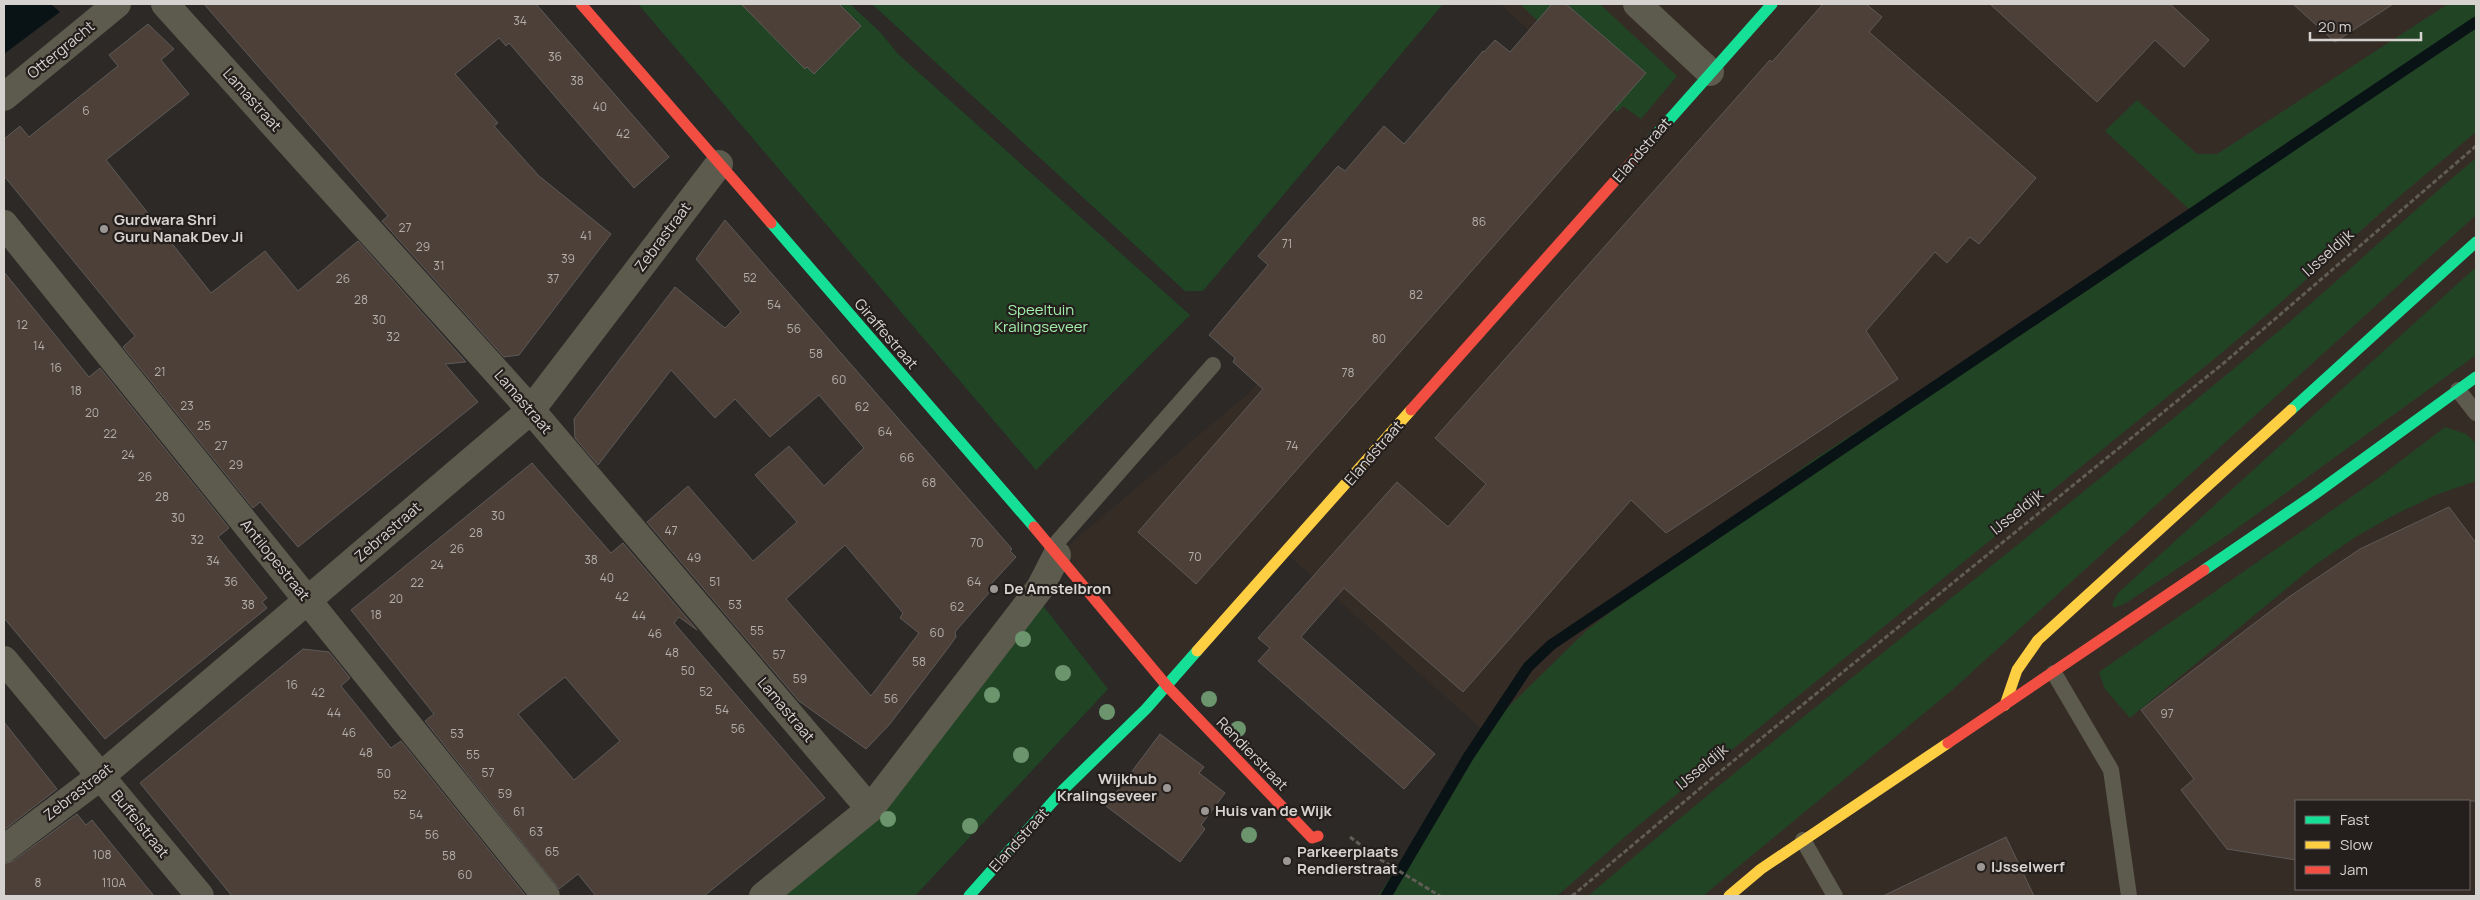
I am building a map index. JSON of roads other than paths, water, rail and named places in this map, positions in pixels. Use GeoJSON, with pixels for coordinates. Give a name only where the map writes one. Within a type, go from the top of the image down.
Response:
{"type":"FeatureCollection","features":[{"type":"Feature","properties":{"kind":"street","name":"Ottergracht"},"geometry":{"type":"LineString","coordinates":[[4,97],[118,4]]}},
{"type":"Feature","properties":{"kind":"street","name":"Lamastraat"},"geometry":{"type":"LineString","coordinates":[[165,4],[530,410],[870,809]]}},
{"type":"Feature","properties":{"kind":"street","name":"Giraffestraat"},"geometry":{"type":"LineString","coordinates":[[581,4],[1054,552],[1167,686]]}},
{"type":"Feature","properties":{"kind":"street"},"geometry":{"type":"LineString","coordinates":[[1637,4],[1710,72]]}},
{"type":"Feature","properties":{"kind":"street","name":"Elandstraat"},"geometry":{"type":"LineString","coordinates":[[969,896],[1064,789],[1167,686],[1772,4]]}},
{"type":"Feature","properties":{"kind":"street","name":"Zebrastraat"},"geometry":{"type":"LineString","coordinates":[[4,849],[101,776],[530,410],[719,164]]}},
{"type":"Feature","properties":{"kind":"street","name":"Antilopestraat"},"geometry":{"type":"LineString","coordinates":[[4,224],[546,896]]}},
{"type":"Feature","properties":{"kind":"street"},"geometry":{"type":"LineString","coordinates":[[2004,705],[2012,678],[2022,659],[2038,640],[2476,242]]}},
{"type":"Feature","properties":{"kind":"street"},"geometry":{"type":"LineString","coordinates":[[1729,896],[1761,869],[1803,840],[2054,673],[2315,494],[2476,377]]}},
{"type":"Feature","properties":{"kind":"street"},"geometry":{"type":"LineString","coordinates":[[763,896],[870,809],[1040,588],[1054,552]]}},
{"type":"Feature","properties":{"kind":"street","name":"Buffelstraat"},"geometry":{"type":"LineString","coordinates":[[4,660],[200,896]]}},
{"type":"Feature","properties":{"kind":"street","name":"Rendierstraat"},"geometry":{"type":"LineString","coordinates":[[1167,686],[1312,838],[1318,836]]}},
{"type":"Feature","properties":{"kind":"lane"},"geometry":{"type":"LineString","coordinates":[[1054,552],[1213,365]]}},
{"type":"Feature","properties":{"kind":"lane"},"geometry":{"type":"LineString","coordinates":[[2458,390],[2476,413]]}},
{"type":"Feature","properties":{"kind":"lane"},"geometry":{"type":"LineString","coordinates":[[2054,673],[2111,770],[2130,896]]}},
{"type":"Feature","properties":{"kind":"lane"},"geometry":{"type":"LineString","coordinates":[[1803,840],[1835,896]]}},
{"type":"Feature","properties":{"kind":"waterway"},"geometry":{"type":"LineString","coordinates":[[1386,896],[1468,757],[1528,667],[1551,645],[2476,22]]}},
{"type":"Feature","properties":{"kind":"place","name":"Gurdwara Shri Guru Nanak Dev Ji"},"geometry":{"type":"Point","coordinates":[104,229]}},
{"type":"Feature","properties":{"kind":"place","name":"De Amstelbron"},"geometry":{"type":"Point","coordinates":[994,589]}},
{"type":"Feature","properties":{"kind":"place","name":"Wijkhub Kralingseveer"},"geometry":{"type":"Point","coordinates":[1167,788]}},
{"type":"Feature","properties":{"kind":"place","name":"Huis van de Wijk"},"geometry":{"type":"Point","coordinates":[1205,811]}},
{"type":"Feature","properties":{"kind":"place","name":"Parkeerplaats Rendierstraat"},"geometry":{"type":"Point","coordinates":[1287,861]}},
{"type":"Feature","properties":{"kind":"place","name":"IJsselwerf"},"geometry":{"type":"Point","coordinates":[1981,867]}},
{"type":"Feature","properties":{"kind":"park label","name":"Speeltuin Kralingseveer"},"geometry":{"type":"Point","coordinates":[1041,318]}}]}
